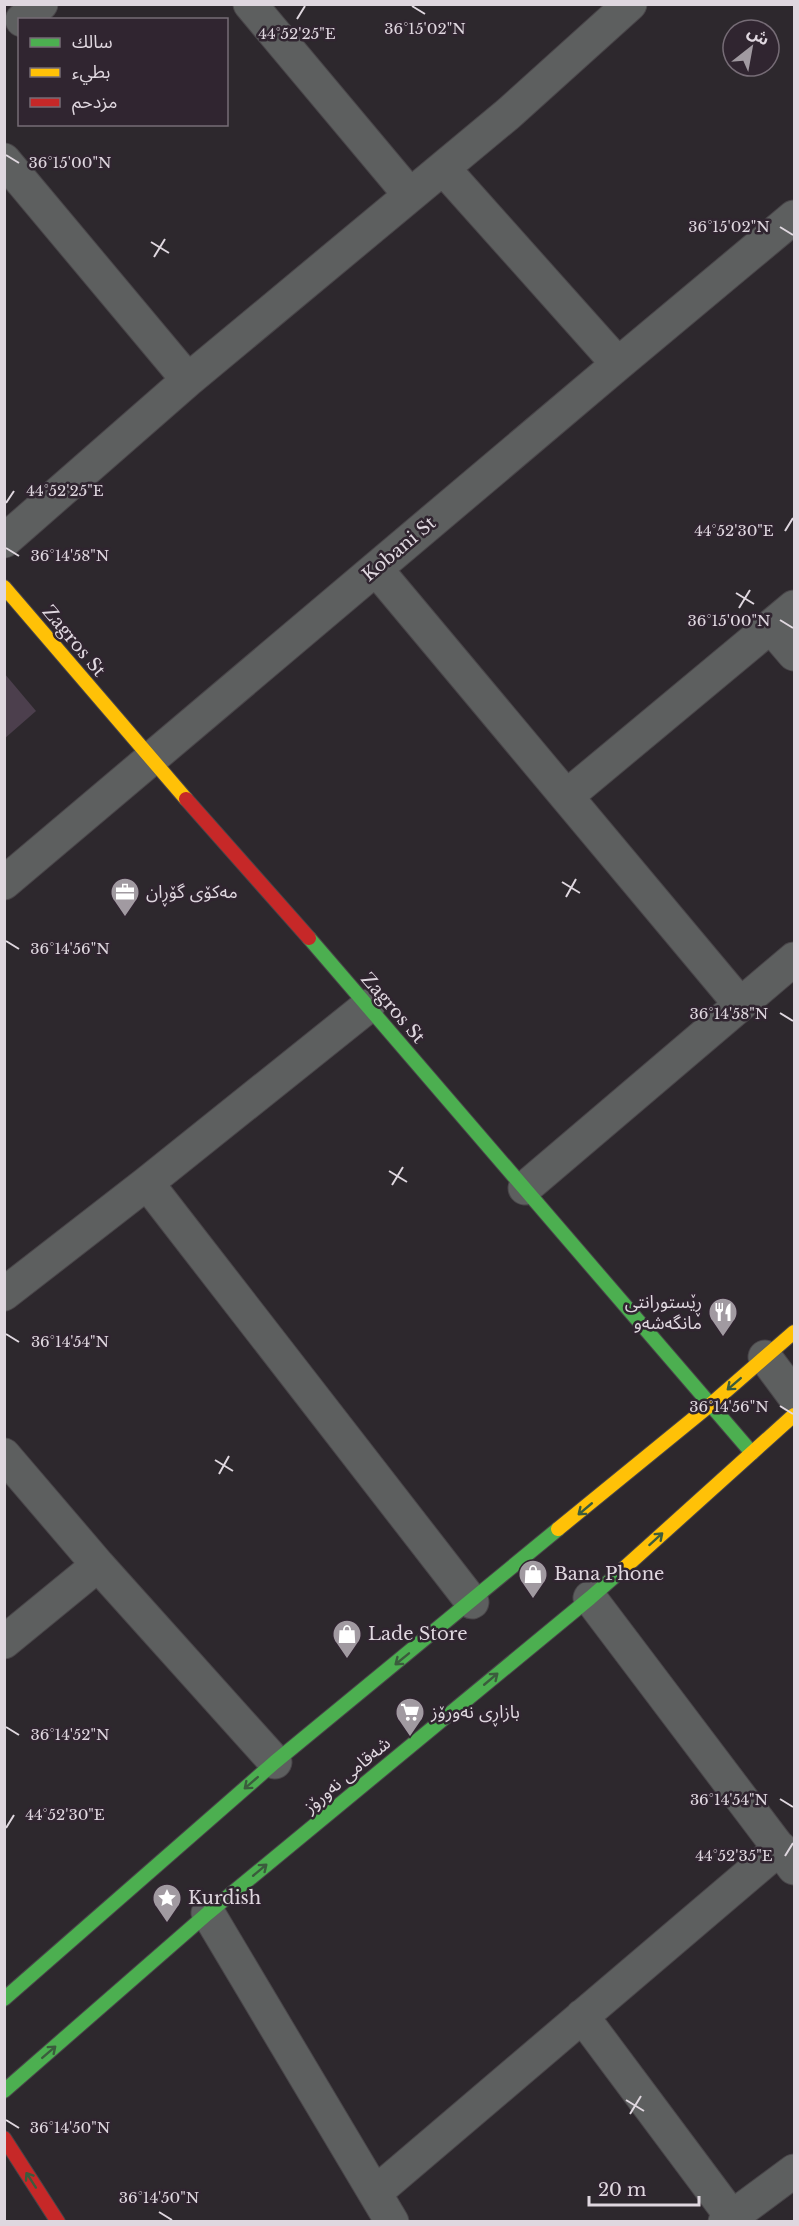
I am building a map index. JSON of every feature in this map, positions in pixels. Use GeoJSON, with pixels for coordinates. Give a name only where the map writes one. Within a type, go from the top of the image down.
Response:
{"type":"FeatureCollection","features":[{"type":"Feature","properties":{"kind":"main road","name":"Zagros St"},"geometry":{"type":"LineString","coordinates":[[4,587],[752,1453]]}},
{"type":"Feature","properties":{"kind":"main road"},"geometry":{"type":"LineString","coordinates":[[4,1999],[275,1762],[472,1602],[795,1332]]}},
{"type":"Feature","properties":{"kind":"main road","name":"شەقامی نەورۆز"},"geometry":{"type":"LineString","coordinates":[[4,2091],[207,1913],[590,1598],[795,1415]]}},
{"type":"Feature","properties":{"kind":"main road"},"geometry":{"type":"LineString","coordinates":[[4,2138],[58,2222]]}},
{"type":"Feature","properties":{"kind":"street"},"geometry":{"type":"LineString","coordinates":[[25,18],[41,4]]}},
{"type":"Feature","properties":{"kind":"street"},"geometry":{"type":"LineString","coordinates":[[250,4],[410,195]]}},
{"type":"Feature","properties":{"kind":"street"},"geometry":{"type":"LineString","coordinates":[[4,541],[188,380],[508,114],[630,4]]}},
{"type":"Feature","properties":{"kind":"street"},"geometry":{"type":"LineString","coordinates":[[4,33],[18,23]]}},
{"type":"Feature","properties":{"kind":"street"},"geometry":{"type":"LineString","coordinates":[[4,160],[188,380]]}},
{"type":"Feature","properties":{"kind":"street"},"geometry":{"type":"LineString","coordinates":[[443,168],[618,364]]}},
{"type":"Feature","properties":{"kind":"street","name":"Kobani St"},"geometry":{"type":"LineString","coordinates":[[4,883],[795,216]]}},
{"type":"Feature","properties":{"kind":"street"},"geometry":{"type":"LineString","coordinates":[[376,569],[740,1004]]}},
{"type":"Feature","properties":{"kind":"street"},"geometry":{"type":"LineString","coordinates":[[567,796],[783,617],[795,654]]}},
{"type":"Feature","properties":{"kind":"street"},"geometry":{"type":"LineString","coordinates":[[525,1188],[795,959]]}},
{"type":"Feature","properties":{"kind":"street"},"geometry":{"type":"LineString","coordinates":[[4,1294],[147,1184],[368,1006]]}},
{"type":"Feature","properties":{"kind":"street"},"geometry":{"type":"LineString","coordinates":[[147,1184],[472,1602]]}},
{"type":"Feature","properties":{"kind":"street"},"geometry":{"type":"LineString","coordinates":[[765,1357],[795,1396]]}},
{"type":"Feature","properties":{"kind":"street"},"geometry":{"type":"LineString","coordinates":[[4,1455],[98,1565],[275,1762]]}},
{"type":"Feature","properties":{"kind":"street"},"geometry":{"type":"LineString","coordinates":[[4,1642],[98,1565]]}},
{"type":"Feature","properties":{"kind":"street"},"geometry":{"type":"LineString","coordinates":[[375,2193],[582,2016],[787,1858],[590,1598]]}},
{"type":"Feature","properties":{"kind":"street"},"geometry":{"type":"LineString","coordinates":[[207,1913],[392,2222]]}},
{"type":"Feature","properties":{"kind":"street"},"geometry":{"type":"LineString","coordinates":[[582,2016],[728,2219],[795,2171]]}},
{"type":"Feature","properties":{"kind":"building"},"geometry":{"type":"Polygon","coordinates":[[[4,673],[36,711],[4,739],[4,673]]]}},
{"type":"Feature","properties":{"kind":"traffic: fast"},"geometry":{"type":"LineString","coordinates":[[309,938],[752,1453]]}},
{"type":"Feature","properties":{"kind":"traffic: fast"},"geometry":{"type":"LineString","coordinates":[[4,1999],[275,1762],[558,1529]]}},
{"type":"Feature","properties":{"kind":"traffic: fast"},"geometry":{"type":"LineString","coordinates":[[4,2091],[208,1913],[622,1570]]}},
{"type":"Feature","properties":{"kind":"traffic: slow"},"geometry":{"type":"LineString","coordinates":[[4,587],[186,799]]}},
{"type":"Feature","properties":{"kind":"traffic: slow"},"geometry":{"type":"LineString","coordinates":[[558,1529],[710,1405],[794,1332]]}},
{"type":"Feature","properties":{"kind":"traffic: slow"},"geometry":{"type":"LineString","coordinates":[[622,1570],[794,1415]]}},
{"type":"Feature","properties":{"kind":"traffic: jam"},"geometry":{"type":"LineString","coordinates":[[186,799],[309,938]]}},
{"type":"Feature","properties":{"kind":"traffic: jam"},"geometry":{"type":"LineString","coordinates":[[4,2138],[58,2222]]}},
{"type":"Feature","properties":{"kind":"place","name":"مەکۆی گۆڕان"},"geometry":{"type":"Point","coordinates":[125,918]}},
{"type":"Feature","properties":{"kind":"place","name":"ڕێستورانتی مانگەشەو"},"geometry":{"type":"Point","coordinates":[723,1338]}},
{"type":"Feature","properties":{"kind":"place","name":"Bana Phone"},"geometry":{"type":"Point","coordinates":[533,1600]}},
{"type":"Feature","properties":{"kind":"place","name":"Lade Store"},"geometry":{"type":"Point","coordinates":[347,1660]}},
{"type":"Feature","properties":{"kind":"place","name":"بازاڕی نەورۆز"},"geometry":{"type":"Point","coordinates":[410,1738]}},
{"type":"Feature","properties":{"kind":"place","name":"Kurdish"},"geometry":{"type":"Point","coordinates":[167,1924]}}]}
